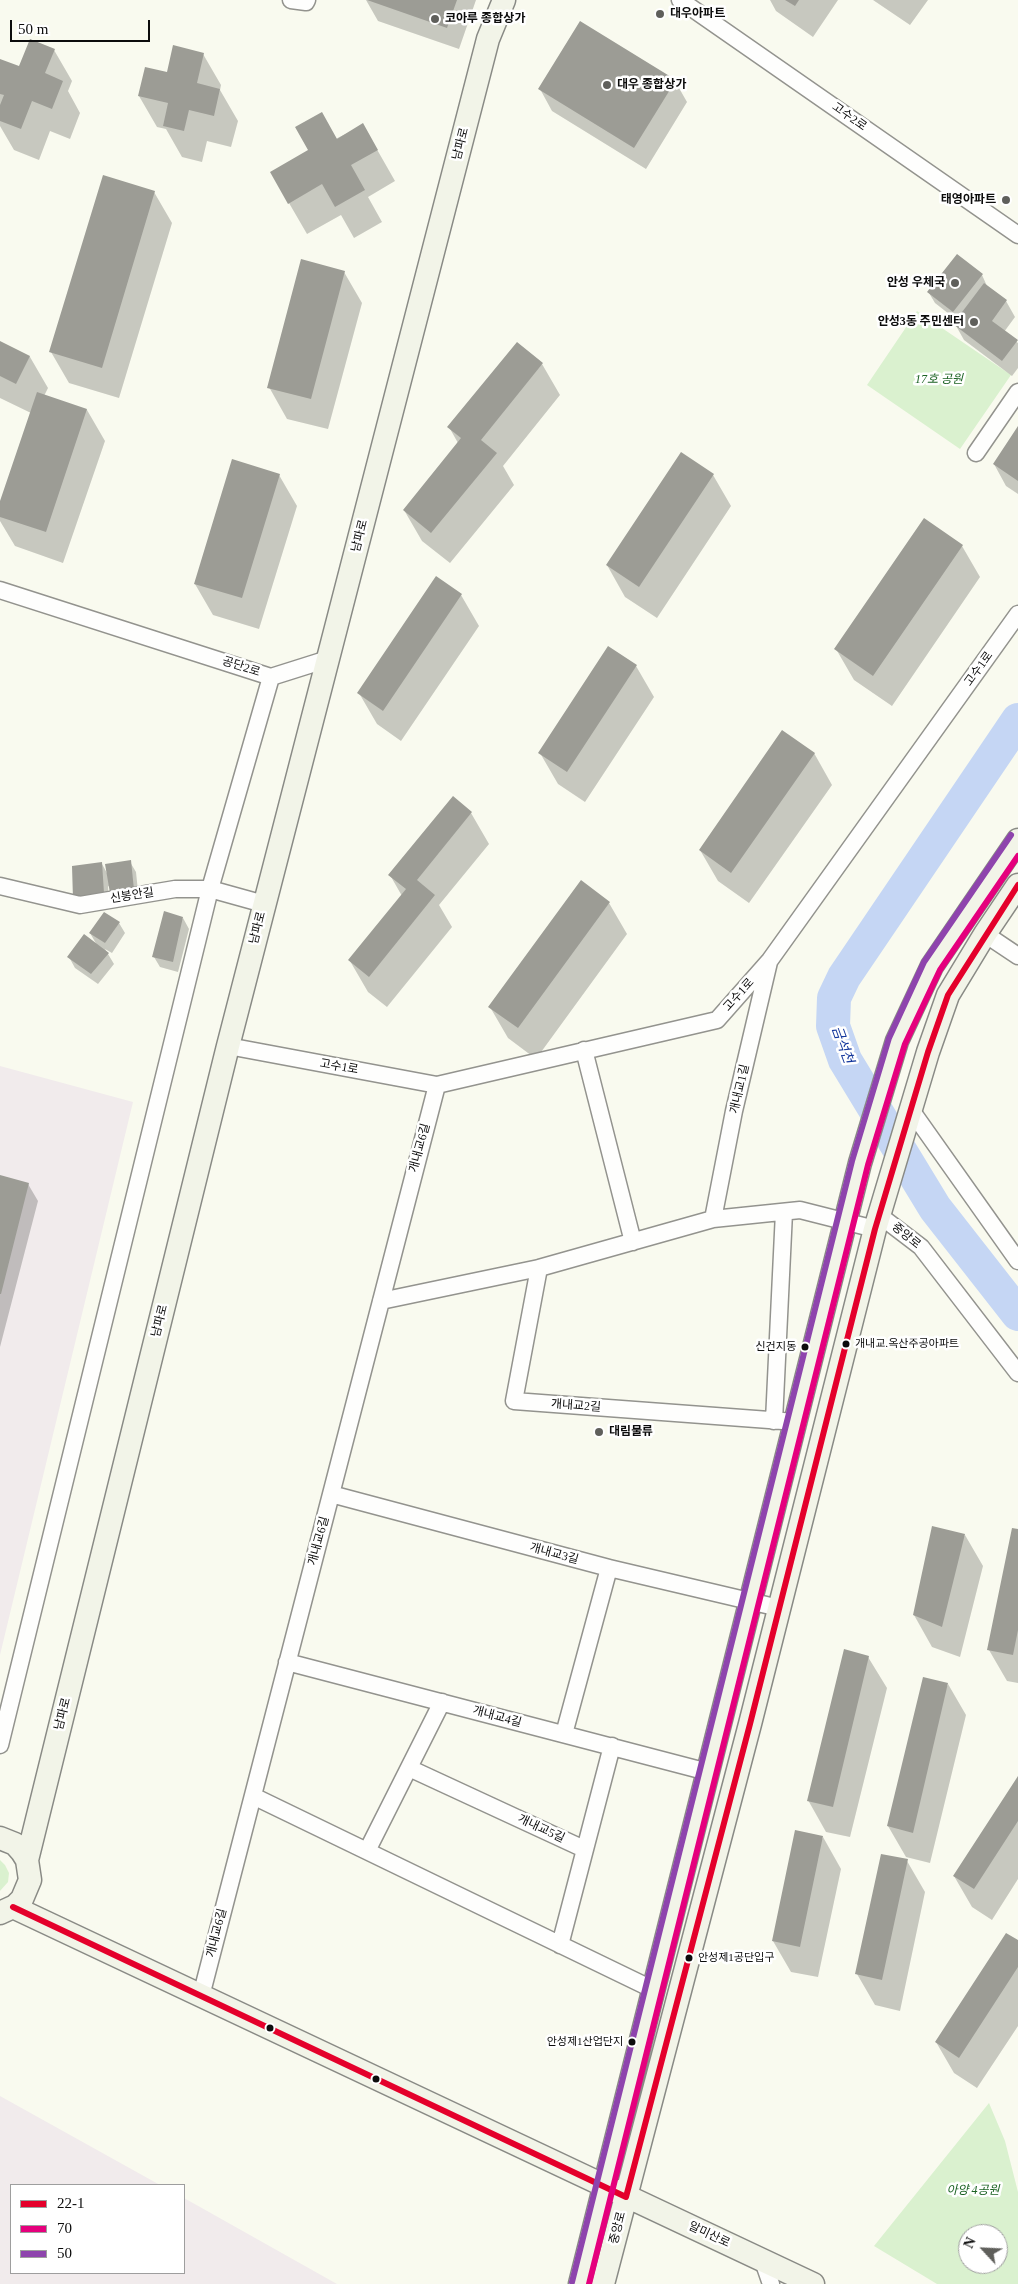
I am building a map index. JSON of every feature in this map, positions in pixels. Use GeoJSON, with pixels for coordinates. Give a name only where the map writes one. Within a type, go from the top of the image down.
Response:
{"type":"FeatureCollection","features":[{"type":"Feature","properties":{"kind":"main road","name":"남파로"},"geometry":{"type":"LineString","coordinates":[[7,1910],[27,1890],[30,1875],[27,1860],[228,1046],[488,39],[504,0]]}},
{"type":"Feature","properties":{"kind":"main road","name":"중앙로"},"geometry":{"type":"LineString","coordinates":[[580,2284],[860,1163],[897,1041],[932,966],[1018,840]]}},
{"type":"Feature","properties":{"kind":"main road"},"geometry":{"type":"LineString","coordinates":[[878,1222],[948,995],[985,934],[1018,885]]}},
{"type":"Feature","properties":{"kind":"main road","name":"중앙로"},"geometry":{"type":"LineString","coordinates":[[603,2284],[878,1222]]}},
{"type":"Feature","properties":{"kind":"main road"},"geometry":{"type":"LineString","coordinates":[[0,1838],[15,1844],[27,1860]]}},
{"type":"Feature","properties":{"kind":"main road","name":"알미산로"},"geometry":{"type":"LineString","coordinates":[[7,1910],[201,1996],[813,2284]]}},
{"type":"Feature","properties":{"kind":"street"},"geometry":{"type":"LineString","coordinates":[[291,0],[306,2],[307,0]]}},
{"type":"Feature","properties":{"kind":"street","name":"고수2로"},"geometry":{"type":"LineString","coordinates":[[680,0],[1018,235]]}},
{"type":"Feature","properties":{"kind":"street"},"geometry":{"type":"LineString","coordinates":[[976,452],[1018,392]]}},
{"type":"Feature","properties":{"kind":"street","name":"공단2로"},"geometry":{"type":"LineString","coordinates":[[0,590],[271,677],[210,889],[0,1745]]}},
{"type":"Feature","properties":{"kind":"street","name":"고수1로"},"geometry":{"type":"LineString","coordinates":[[228,1046],[437,1085],[716,1020],[770,960],[1018,614]]}},
{"type":"Feature","properties":{"kind":"street"},"geometry":{"type":"LineString","coordinates":[[271,677],[328,659]]}},
{"type":"Feature","properties":{"kind":"street","name":"신봉안길"},"geometry":{"type":"LineString","coordinates":[[0,886],[80,904],[175,889],[210,889],[264,904]]}},
{"type":"Feature","properties":{"kind":"street"},"geometry":{"type":"LineString","coordinates":[[985,934],[1018,956]]}},
{"type":"Feature","properties":{"kind":"street","name":"개내교1길"},"geometry":{"type":"LineString","coordinates":[[713,1219],[734,1111],[770,960]]}},
{"type":"Feature","properties":{"kind":"street"},"geometry":{"type":"LineString","coordinates":[[584,1050],[633,1242]]}},
{"type":"Feature","properties":{"kind":"street","name":"개내교6길"},"geometry":{"type":"LineString","coordinates":[[201,1996],[437,1085]]}},
{"type":"Feature","properties":{"kind":"street"},"geometry":{"type":"LineString","coordinates":[[911,1110],[1018,1261]]}},
{"type":"Feature","properties":{"kind":"street"},"geometry":{"type":"LineString","coordinates":[[381,1301],[539,1268],[713,1219],[800,1210],[847,1221],[878,1222]]}},
{"type":"Feature","properties":{"kind":"street"},"geometry":{"type":"LineString","coordinates":[[774,1420],[784,1212]]}},
{"type":"Feature","properties":{"kind":"street","name":"중앙로"},"geometry":{"type":"LineString","coordinates":[[878,1222],[921,1247],[1018,1373]]}},
{"type":"Feature","properties":{"kind":"street","name":"개내교2길"},"geometry":{"type":"LineString","coordinates":[[539,1268],[514,1401],[796,1422]]}},
{"type":"Feature","properties":{"kind":"street","name":"개내교3길"},"geometry":{"type":"LineString","coordinates":[[331,1494],[609,1568],[779,1608]]}},
{"type":"Feature","properties":{"kind":"street"},"geometry":{"type":"LineString","coordinates":[[564,1734],[609,1568]]}},
{"type":"Feature","properties":{"kind":"street","name":"개내교4길"},"geometry":{"type":"LineString","coordinates":[[287,1662],[708,1772]]}},
{"type":"Feature","properties":{"kind":"street"},"geometry":{"type":"LineString","coordinates":[[367,1851],[442,1702]]}},
{"type":"Feature","properties":{"kind":"street"},"geometry":{"type":"LineString","coordinates":[[560,1944],[612,1746]]}},
{"type":"Feature","properties":{"kind":"street","name":"개내교5길"},"geometry":{"type":"LineString","coordinates":[[409,1768],[584,1850]]}},
{"type":"Feature","properties":{"kind":"street"},"geometry":{"type":"LineString","coordinates":[[253,1796],[654,1990]]}},
{"type":"Feature","properties":{"kind":"street"},"geometry":{"type":"LineString","coordinates":[[763,2261],[771,2284]]}},
{"type":"Feature","properties":{"kind":"shaded area"},"geometry":{"type":"Polygon","coordinates":[[[0,1066],[133,1102],[0,1655],[0,1066]]]}},
{"type":"Feature","properties":{"kind":"shaded area"},"geometry":{"type":"Polygon","coordinates":[[[0,2096],[158,2184],[10,2184],[10,2274],[185,2274],[185,2199],[337,2284],[0,2284],[0,2096]]]}},
{"type":"Feature","properties":{"kind":"green space","name":"17호 공원"},"geometry":{"type":"Polygon","coordinates":[[[917,311],[1011,375],[960,449],[867,385],[917,311]]]}},
{"type":"Feature","properties":{"kind":"green space"},"geometry":{"type":"Polygon","coordinates":[[[0,1860],[9,1873],[8,1882],[0,1891],[0,1860]]]}},
{"type":"Feature","properties":{"kind":"green space","name":"아양 4공원"},"geometry":{"type":"Polygon","coordinates":[[[989,2103],[1005,2141],[1018,2192],[1018,2284],[937,2284],[874,2246],[989,2103]]]}},
{"type":"Feature","properties":{"kind":"building","name":"코아루 종합상가"},"geometry":{"type":"Polygon","coordinates":[[[367,0],[457,0],[447,28],[367,0]]]}},
{"type":"Feature","properties":{"kind":"building"},"geometry":{"type":"Polygon","coordinates":[[[785,0],[799,0],[795,6],[785,0]]]}},
{"type":"Feature","properties":{"kind":"building","name":"대우 종합상가"},"geometry":{"type":"Polygon","coordinates":[[[580,21],[676,80],[634,148],[538,89],[580,21]]]}},
{"type":"Feature","properties":{"kind":"building"},"geometry":{"type":"Polygon","coordinates":[[[30,39],[55,49],[45,73],[63,81],[52,109],[32,101],[21,129],[0,121],[0,105],[4,95],[0,94],[0,59],[19,66],[30,39]]]}},
{"type":"Feature","properties":{"kind":"building"},"geometry":{"type":"Polygon","coordinates":[[[173,45],[204,53],[197,83],[220,89],[214,116],[189,110],[184,131],[163,126],[168,103],[138,96],[145,67],[167,72],[173,45]]]}},
{"type":"Feature","properties":{"kind":"building"},"geometry":{"type":"Polygon","coordinates":[[[322,112],[337,139],[363,123],[378,150],[351,165],[365,190],[335,207],[322,184],[288,204],[270,172],[308,150],[295,127],[322,112]]]}},
{"type":"Feature","properties":{"kind":"building"},"geometry":{"type":"Polygon","coordinates":[[[103,175],[155,191],[102,368],[49,352],[103,175]]]}},
{"type":"Feature","properties":{"kind":"building","name":"안성 우체국"},"geometry":{"type":"Polygon","coordinates":[[[957,254],[983,274],[953,312],[927,292],[957,254]]]}},
{"type":"Feature","properties":{"kind":"building"},"geometry":{"type":"Polygon","coordinates":[[[301,259],[345,271],[311,399],[267,388],[301,259]]]}},
{"type":"Feature","properties":{"kind":"building","name":"안성3동 주민센터"},"geometry":{"type":"Polygon","coordinates":[[[984,283],[1007,300],[992,321],[1018,340],[1002,361],[953,324],[984,283]]]}},
{"type":"Feature","properties":{"kind":"building"},"geometry":{"type":"Polygon","coordinates":[[[0,341],[30,356],[16,384],[0,376],[0,341]]]}},
{"type":"Feature","properties":{"kind":"building"},"geometry":{"type":"Polygon","coordinates":[[[517,342],[543,363],[481,440],[497,453],[431,533],[403,510],[461,438],[447,427],[517,342]]]}},
{"type":"Feature","properties":{"kind":"building"},"geometry":{"type":"Polygon","coordinates":[[[37,392],[87,409],[46,532],[0,517],[0,501],[37,392]]]}},
{"type":"Feature","properties":{"kind":"building"},"geometry":{"type":"Polygon","coordinates":[[[1018,426],[1018,481],[993,464],[1018,426]]]}},
{"type":"Feature","properties":{"kind":"building"},"geometry":{"type":"Polygon","coordinates":[[[681,452],[714,474],[639,587],[606,565],[681,452]]]}},
{"type":"Feature","properties":{"kind":"building"},"geometry":{"type":"Polygon","coordinates":[[[232,459],[280,474],[242,598],[194,584],[232,459]]]}},
{"type":"Feature","properties":{"kind":"building"},"geometry":{"type":"Polygon","coordinates":[[[924,518],[963,545],[873,676],[834,649],[924,518]]]}},
{"type":"Feature","properties":{"kind":"building"},"geometry":{"type":"Polygon","coordinates":[[[436,576],[462,594],[383,711],[357,693],[436,576]]]}},
{"type":"Feature","properties":{"kind":"building"},"geometry":{"type":"Polygon","coordinates":[[[608,646],[637,665],[567,772],[538,753],[608,646]]]}},
{"type":"Feature","properties":{"kind":"building"},"geometry":{"type":"Polygon","coordinates":[[[782,730],[815,753],[731,873],[699,850],[782,730]]]}},
{"type":"Feature","properties":{"kind":"building"},"geometry":{"type":"Polygon","coordinates":[[[453,796],[472,812],[417,880],[435,895],[369,977],[348,960],[406,889],[388,875],[453,796]]]}},
{"type":"Feature","properties":{"kind":"building"},"geometry":{"type":"Polygon","coordinates":[[[131,860],[134,890],[110,893],[105,864],[131,860]]]}},
{"type":"Feature","properties":{"kind":"building"},"geometry":{"type":"Polygon","coordinates":[[[102,862],[104,893],[73,899],[72,866],[102,862]]]}},
{"type":"Feature","properties":{"kind":"building"},"geometry":{"type":"Polygon","coordinates":[[[581,880],[610,902],[518,1028],[488,1007],[581,880]]]}},
{"type":"Feature","properties":{"kind":"building"},"geometry":{"type":"Polygon","coordinates":[[[164,911],[183,917],[173,962],[152,957],[164,911]]]}},
{"type":"Feature","properties":{"kind":"building"},"geometry":{"type":"Polygon","coordinates":[[[104,912],[120,922],[105,943],[89,933],[104,912]]]}},
{"type":"Feature","properties":{"kind":"building"},"geometry":{"type":"Polygon","coordinates":[[[84,934],[109,953],[91,974],[67,957],[84,934]]]}},
{"type":"Feature","properties":{"kind":"building"},"geometry":{"type":"Polygon","coordinates":[[[0,1175],[29,1183],[1,1294],[0,1294],[0,1175]]]}},
{"type":"Feature","properties":{"kind":"building"},"geometry":{"type":"Polygon","coordinates":[[[932,1526],[965,1534],[942,1627],[913,1615],[932,1526]]]}},
{"type":"Feature","properties":{"kind":"building"},"geometry":{"type":"Polygon","coordinates":[[[1012,1528],[1018,1529],[1018,1630],[1013,1655],[987,1650],[1012,1528]]]}},
{"type":"Feature","properties":{"kind":"building"},"geometry":{"type":"Polygon","coordinates":[[[844,1649],[869,1656],[833,1807],[807,1801],[844,1649]]]}},
{"type":"Feature","properties":{"kind":"building"},"geometry":{"type":"Polygon","coordinates":[[[923,1677],[948,1683],[913,1833],[887,1826],[923,1677]]]}},
{"type":"Feature","properties":{"kind":"building"},"geometry":{"type":"Polygon","coordinates":[[[1018,1776],[1018,1821],[974,1889],[953,1876],[1018,1776]]]}},
{"type":"Feature","properties":{"kind":"building"},"geometry":{"type":"Polygon","coordinates":[[[795,1830],[823,1836],[800,1947],[772,1941],[795,1830]]]}},
{"type":"Feature","properties":{"kind":"building"},"geometry":{"type":"Polygon","coordinates":[[[881,1854],[908,1859],[882,1980],[855,1974],[881,1854]]]}},
{"type":"Feature","properties":{"kind":"building"},"geometry":{"type":"Polygon","coordinates":[[[1006,1933],[1018,1940],[1018,1967],[959,2058],[935,2042],[1006,1933]]]}},
{"type":"Feature","properties":{"kind":"waterway","name":"금석천"},"geometry":{"type":"LineString","coordinates":[[1018,720],[844,977],[834,998],[833,1026],[845,1060],[935,1208],[1018,1314]]}},
{"type":"Feature","properties":{"kind":"transit line","name":"50"},"geometry":{"type":"LineString","coordinates":[[572,2282],[852,1161],[889,1038],[924,962],[1011,835]]}},
{"type":"Feature","properties":{"kind":"transit line","name":"70"},"geometry":{"type":"LineString","coordinates":[[589,2284],[868,1165],[905,1044],[940,970],[1018,856]]}},
{"type":"Feature","properties":{"kind":"transit line","name":"22-1"},"geometry":{"type":"LineString","coordinates":[[13,1907],[626,2197],[750,1724],[875,1229],[928,1052],[948,995],[1018,885]]}},
{"type":"Feature","properties":{"kind":"place","name":"대우아파트"},"geometry":{"type":"Point","coordinates":[660,14]}},
{"type":"Feature","properties":{"kind":"place","name":"코아루 종합상가"},"geometry":{"type":"Point","coordinates":[435,19]}},
{"type":"Feature","properties":{"kind":"place","name":"대우 종합상가"},"geometry":{"type":"Point","coordinates":[607,85]}},
{"type":"Feature","properties":{"kind":"place","name":"태영아파트"},"geometry":{"type":"Point","coordinates":[1006,200]}},
{"type":"Feature","properties":{"kind":"place","name":"안성 우체국"},"geometry":{"type":"Point","coordinates":[955,283]}},
{"type":"Feature","properties":{"kind":"place","name":"안성3동 주민센터"},"geometry":{"type":"Point","coordinates":[974,322]}},
{"type":"Feature","properties":{"kind":"place","name":"개내교.옥산주공아파트"},"geometry":{"type":"Point","coordinates":[846,1344]}},
{"type":"Feature","properties":{"kind":"place","name":"신건지동"},"geometry":{"type":"Point","coordinates":[805,1347]}},
{"type":"Feature","properties":{"kind":"place","name":"대림물류"},"geometry":{"type":"Point","coordinates":[599,1432]}},
{"type":"Feature","properties":{"kind":"place","name":"안성제1공단입구"},"geometry":{"type":"Point","coordinates":[689,1958]}},
{"type":"Feature","properties":{"kind":"place","name":"안성제1산업단지"},"geometry":{"type":"Point","coordinates":[632,2042]}}]}
